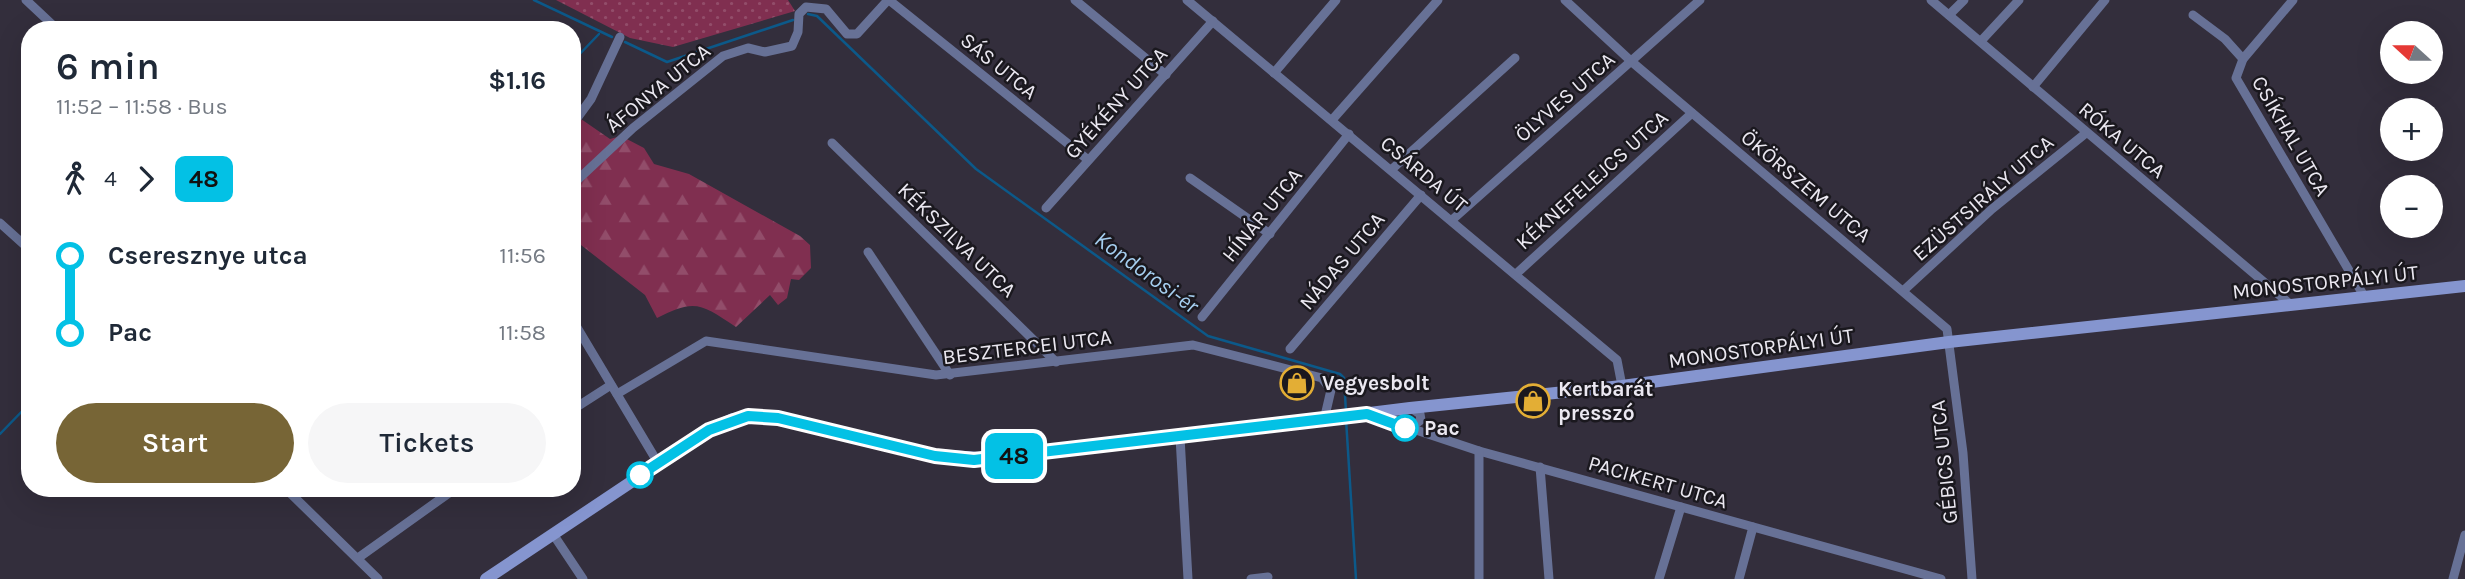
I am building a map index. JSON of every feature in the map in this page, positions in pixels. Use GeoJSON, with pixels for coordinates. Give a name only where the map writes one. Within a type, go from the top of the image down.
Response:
{"type":"FeatureCollection","features":[{"type":"Feature","properties":{"kind":"street"},"geometry":{"type":"LineString","coordinates":[[26,0],[48,21]]}},
{"type":"Feature","properties":{"kind":"street","name":"SÁS UTCA"},"geometry":{"type":"LineString","coordinates":[[889,0],[1087,159]]}},
{"type":"Feature","properties":{"kind":"street","name":"ÁFONYA UTCA"},"geometry":{"type":"LineString","coordinates":[[581,177],[633,128],[723,56],[748,48],[765,52],[792,46],[798,32],[799,14],[806,7],[826,9],[847,34],[852,35],[857,34],[889,0]]}},
{"type":"Feature","properties":{"kind":"street"},"geometry":{"type":"LineString","coordinates":[[1075,0],[1166,75]]}},
{"type":"Feature","properties":{"kind":"street","name":"CSÁRDA ÚT"},"geometry":{"type":"LineString","coordinates":[[1187,0],[1617,360],[1622,386]]}},
{"type":"Feature","properties":{"kind":"street"},"geometry":{"type":"LineString","coordinates":[[1274,73],[1336,0]]}},
{"type":"Feature","properties":{"kind":"street"},"geometry":{"type":"LineString","coordinates":[[1332,120],[1438,0]]}},
{"type":"Feature","properties":{"kind":"street","name":"ÖKÖRSZEM UTCA"},"geometry":{"type":"LineString","coordinates":[[1564,0],[1632,62],[1947,329],[1949,342]]}},
{"type":"Feature","properties":{"kind":"street","name":"ÖLYVES UTCA"},"geometry":{"type":"LineString","coordinates":[[1452,220],[1700,0]]}},
{"type":"Feature","properties":{"kind":"street","name":"RÓKA UTCA"},"geometry":{"type":"LineString","coordinates":[[1931,0],[2291,305]]}},
{"type":"Feature","properties":{"kind":"street"},"geometry":{"type":"LineString","coordinates":[[1949,15],[1964,0]]}},
{"type":"Feature","properties":{"kind":"street"},"geometry":{"type":"LineString","coordinates":[[1980,41],[2019,0]]}},
{"type":"Feature","properties":{"kind":"street"},"geometry":{"type":"LineString","coordinates":[[2033,87],[2105,0]]}},
{"type":"Feature","properties":{"kind":"street","name":"CSÍKHAL UTCA"},"geometry":{"type":"LineString","coordinates":[[2293,0],[2243,59],[2236,78],[2364,296]]}},
{"type":"Feature","properties":{"kind":"street"},"geometry":{"type":"LineString","coordinates":[[2193,15],[2225,39],[2243,59]]}},
{"type":"Feature","properties":{"kind":"street","name":"GYÉKÉNY UTCA"},"geometry":{"type":"LineString","coordinates":[[1046,208],[1087,159],[1101,148],[1213,22]]}},
{"type":"Feature","properties":{"kind":"street","name":"ÁFONYA UTCA"},"geometry":{"type":"LineString","coordinates":[[581,113],[591,99],[620,37]]}},
{"type":"Feature","properties":{"kind":"street"},"geometry":{"type":"LineString","coordinates":[[1391,170],[1515,58]]}},
{"type":"Feature","properties":{"kind":"street","name":"KÉKNEFELEJCS UTCA"},"geometry":{"type":"LineString","coordinates":[[1516,274],[1692,113]]}},
{"type":"Feature","properties":{"kind":"street","name":"EZÜSTSIRÁLY UTCA"},"geometry":{"type":"LineString","coordinates":[[1903,291],[1992,209],[2086,133]]}},
{"type":"Feature","properties":{"kind":"street","name":"HÍNÁR UTCA"},"geometry":{"type":"LineString","coordinates":[[1202,317],[1349,134]]}},
{"type":"Feature","properties":{"kind":"street","name":"KÉKSZILVA UTCA"},"geometry":{"type":"LineString","coordinates":[[832,143],[1056,362]]}},
{"type":"Feature","properties":{"kind":"street"},"geometry":{"type":"LineString","coordinates":[[1190,178],[1270,234]]}},
{"type":"Feature","properties":{"kind":"street","name":"NÁDAS UTCA"},"geometry":{"type":"LineString","coordinates":[[1290,349],[1421,195]]}},
{"type":"Feature","properties":{"kind":"street"},"geometry":{"type":"LineString","coordinates":[[0,223],[21,242]]}},
{"type":"Feature","properties":{"kind":"street"},"geometry":{"type":"LineString","coordinates":[[868,251],[950,375]]}},
{"type":"Feature","properties":{"kind":"street","name":"MONOSTORPÁLYI ÚT"},"geometry":{"type":"LineString","coordinates":[[486,579],[709,430],[748,416],[778,418],[926,454],[974,460],[1410,408],[1622,386],[1949,342],[2465,286]]}},
{"type":"Feature","properties":{"kind":"street"},"geometry":{"type":"LineString","coordinates":[[581,334],[658,463]]}},
{"type":"Feature","properties":{"kind":"street","name":"BESZTERCEI UTCA"},"geometry":{"type":"LineString","coordinates":[[581,406],[706,341],[901,372],[950,375],[1193,345],[1322,378],[1331,390],[1324,420]]}},
{"type":"Feature","properties":{"kind":"street","name":"GÉBICS UTCA"},"geometry":{"type":"LineString","coordinates":[[1949,342],[1963,453],[1972,579]]}},
{"type":"Feature","properties":{"kind":"street"},"geometry":{"type":"LineString","coordinates":[[1409,429],[1421,420],[1418,411],[1410,408]]}},
{"type":"Feature","properties":{"kind":"street","name":"PACIKERT UTCA"},"geometry":{"type":"LineString","coordinates":[[1367,414],[1479,451],[1941,579]]}},
{"type":"Feature","properties":{"kind":"street"},"geometry":{"type":"LineString","coordinates":[[1180,437],[1188,579]]}},
{"type":"Feature","properties":{"kind":"street"},"geometry":{"type":"LineString","coordinates":[[1479,451],[1479,579]]}},
{"type":"Feature","properties":{"kind":"street"},"geometry":{"type":"LineString","coordinates":[[1540,467],[1549,579]]}},
{"type":"Feature","properties":{"kind":"street"},"geometry":{"type":"LineString","coordinates":[[297,497],[378,579]]}},
{"type":"Feature","properties":{"kind":"street"},"geometry":{"type":"LineString","coordinates":[[358,558],[443,497]]}},
{"type":"Feature","properties":{"kind":"street"},"geometry":{"type":"LineString","coordinates":[[1660,579],[1682,507]]}},
{"type":"Feature","properties":{"kind":"street"},"geometry":{"type":"LineString","coordinates":[[1738,579],[1752,527]]}},
{"type":"Feature","properties":{"kind":"street"},"geometry":{"type":"LineString","coordinates":[[553,534],[583,579]]}},
{"type":"Feature","properties":{"kind":"street"},"geometry":{"type":"LineString","coordinates":[[2452,579],[2465,535]]}},
{"type":"Feature","properties":{"kind":"street"},"geometry":{"type":"LineString","coordinates":[[1251,579],[1268,577]]}},
{"type":"Feature","properties":{"kind":"green space"},"geometry":{"type":"Polygon","coordinates":[[[556,0],[788,0],[795,11],[673,47],[630,38],[556,0]]]}},
{"type":"Feature","properties":{"kind":"green space"},"geometry":{"type":"Polygon","coordinates":[[[581,119],[610,139],[621,136],[644,148],[654,164],[689,174],[800,236],[810,245],[811,268],[799,280],[791,279],[787,298],[778,305],[770,295],[736,327],[698,306],[681,308],[657,318],[645,295],[581,245],[581,119]]]}},
{"type":"Feature","properties":{"kind":"waterway","name":"Kondorosi-ér"},"geometry":{"type":"LineString","coordinates":[[534,0],[578,21]]}},
{"type":"Feature","properties":{"kind":"waterway","name":"Kondorosi-ér"},"geometry":{"type":"LineString","coordinates":[[808,14],[817,16],[976,169],[1208,336],[1340,374],[1344,378],[1346,412]]}},
{"type":"Feature","properties":{"kind":"waterway","name":"Kondorosi-ér"},"geometry":{"type":"LineString","coordinates":[[625,42],[667,62],[793,20]]}},
{"type":"Feature","properties":{"kind":"waterway","name":"Kondorosi-ér"},"geometry":{"type":"LineString","coordinates":[[581,22],[612,37]]}},
{"type":"Feature","properties":{"kind":"waterway"},"geometry":{"type":"LineString","coordinates":[[581,53],[599,34]]}},
{"type":"Feature","properties":{"kind":"waterway"},"geometry":{"type":"LineString","coordinates":[[0,434],[21,412]]}},
{"type":"Feature","properties":{"kind":"waterway","name":"Kondorosi-ér"},"geometry":{"type":"LineString","coordinates":[[1346,419],[1356,579]]}},
{"type":"Feature","properties":{"kind":"bus line","name":"48"},"geometry":{"type":"LineString","coordinates":[[640,475],[709,430],[733,419],[748,416],[778,418],[935,456],[974,460],[1367,414],[1405,428]]}},
{"type":"Feature","properties":{"kind":"place","name":"Vegyesbolt"},"geometry":{"type":"Point","coordinates":[1297,383]}},
{"type":"Feature","properties":{"kind":"place","name":"Kertbarát presszó"},"geometry":{"type":"Point","coordinates":[1533,401]}},
{"type":"Feature","properties":{"kind":"place","name":"Pac"},"geometry":{"type":"Point","coordinates":[1405,428]}}]}
